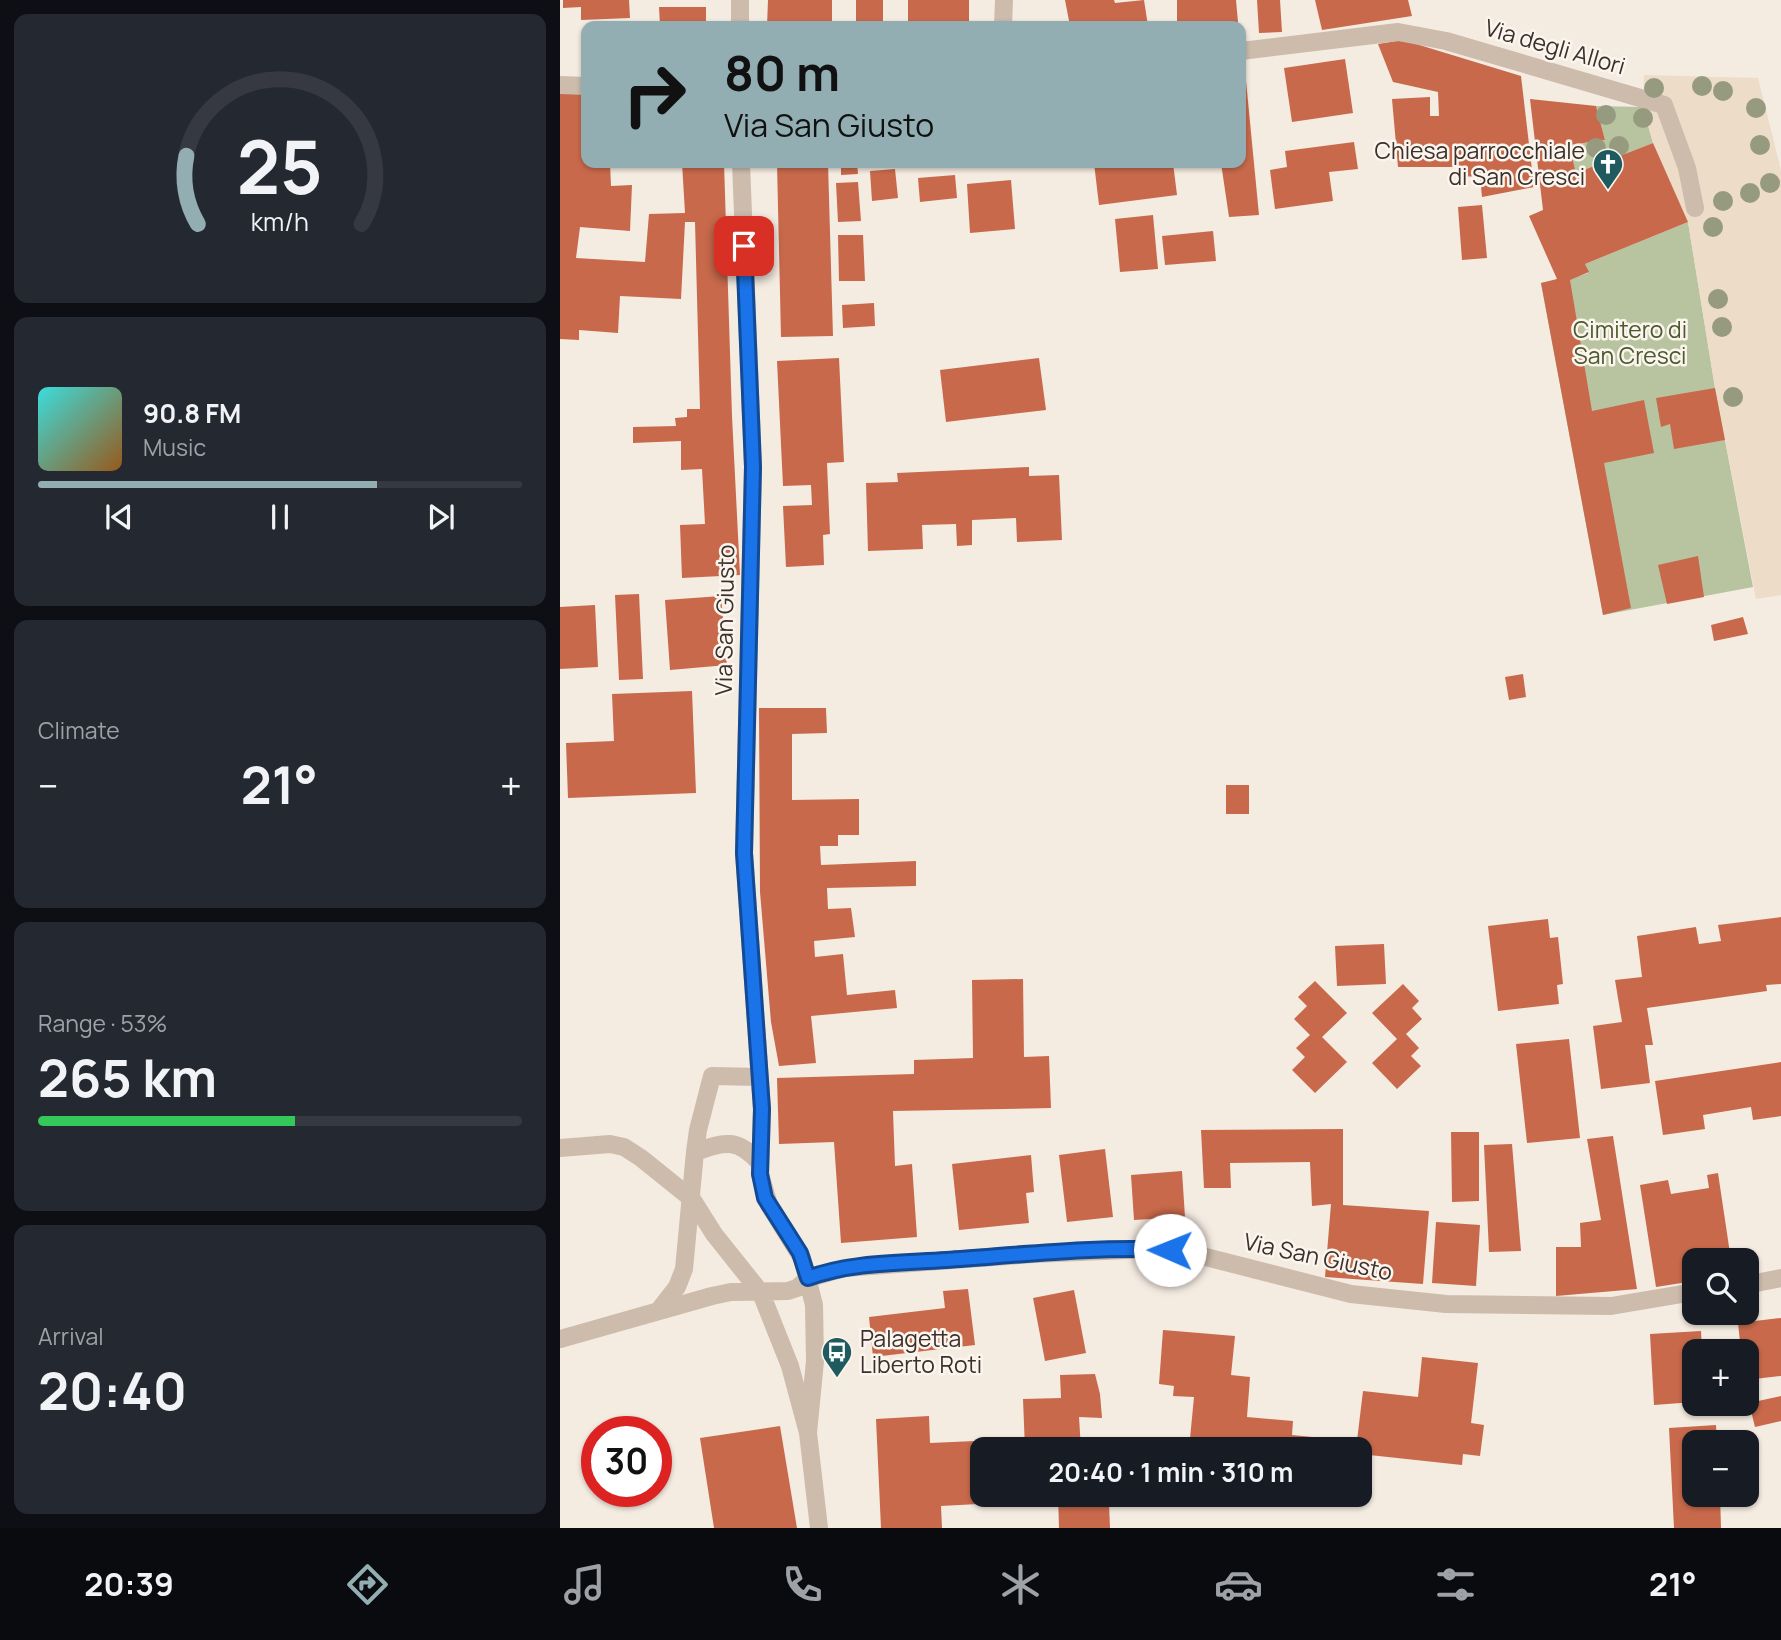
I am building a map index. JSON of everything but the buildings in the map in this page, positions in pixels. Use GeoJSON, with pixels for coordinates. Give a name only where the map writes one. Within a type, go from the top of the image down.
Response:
{"type":"FeatureCollection","features":[{"type":"Feature","properties":{"kind":"street"},"geometry":{"type":"LineString","coordinates":[[740,0],[740,21]]}},
{"type":"Feature","properties":{"kind":"street"},"geometry":{"type":"LineString","coordinates":[[1003,21],[1004,0]]}},
{"type":"Feature","properties":{"kind":"street","name":"Via degli Allori"},"geometry":{"type":"LineString","coordinates":[[1246,50],[1398,32],[1446,41],[1664,105],[1687,168],[1695,208]]}},
{"type":"Feature","properties":{"kind":"street"},"geometry":{"type":"LineString","coordinates":[[560,85],[581,86]]}},
{"type":"Feature","properties":{"kind":"street","name":"Via San Giusto"},"geometry":{"type":"LineString","coordinates":[[741,168],[753,467],[744,853],[762,1109],[761,1185],[765,1198],[800,1253],[808,1278]]}},
{"type":"Feature","properties":{"kind":"street"},"geometry":{"type":"LineString","coordinates":[[659,1310],[677,1287],[684,1269],[698,1130],[712,1076],[760,1077]]}},
{"type":"Feature","properties":{"kind":"street"},"geometry":{"type":"LineString","coordinates":[[560,1148],[610,1144],[624,1147],[641,1158],[692,1199],[713,1234],[761,1293],[790,1366],[808,1433],[819,1528]]}},
{"type":"Feature","properties":{"kind":"street"},"geometry":{"type":"LineString","coordinates":[[695,1152],[720,1144],[734,1144],[744,1148],[760,1163]]}},
{"type":"Feature","properties":{"kind":"street","name":"Via San Giusto"},"geometry":{"type":"LineString","coordinates":[[560,1339],[725,1293],[780,1292],[797,1288],[808,1278],[853,1267],[1033,1254],[1152,1249],[1186,1252],[1351,1294],[1446,1304],[1611,1306],[1682,1295]]}},
{"type":"Feature","properties":{"kind":"street"},"geometry":{"type":"LineString","coordinates":[[808,1278],[815,1317],[814,1381],[808,1433]]}},
{"type":"Feature","properties":{"kind":"street"},"geometry":{"type":"LineString","coordinates":[[1759,1282],[1781,1278]]}},
{"type":"Feature","properties":{"kind":"green space"},"geometry":{"type":"Polygon","coordinates":[[[1596,106],[1643,107],[1653,143],[1576,173],[1569,145],[1605,140],[1596,106]]]}},
{"type":"Feature","properties":{"kind":"green space","name":"Cimitero di San Cresci"},"geometry":{"type":"Polygon","coordinates":[[[1688,222],[1715,388],[1753,587],[1603,615],[1541,283],[1588,273],[1585,264],[1688,222]]]}},
{"type":"Feature","properties":{"kind":"shaded area"},"geometry":{"type":"Polygon","coordinates":[[[1644,75],[1758,78],[1781,170],[1781,595],[1756,599],[1715,388],[1688,222],[1653,143],[1643,107],[1644,75]]]}},
{"type":"Feature","properties":{"kind":"place","name":"Chiesa parrocchiale di San Cresci"},"geometry":{"type":"Point","coordinates":[1608,191]}},
{"type":"Feature","properties":{"kind":"place","name":"Palagetta Liberto Roti"},"geometry":{"type":"Point","coordinates":[837,1379]}},
{"type":"Feature","properties":{"kind":"route"},"geometry":{"type":"LineString","coordinates":[[744,246],[753,467],[744,853],[762,1109],[760,1174],[765,1198],[800,1253],[808,1278],[844,1268],[892,1264],[1033,1254],[1170,1250]]}}]}
